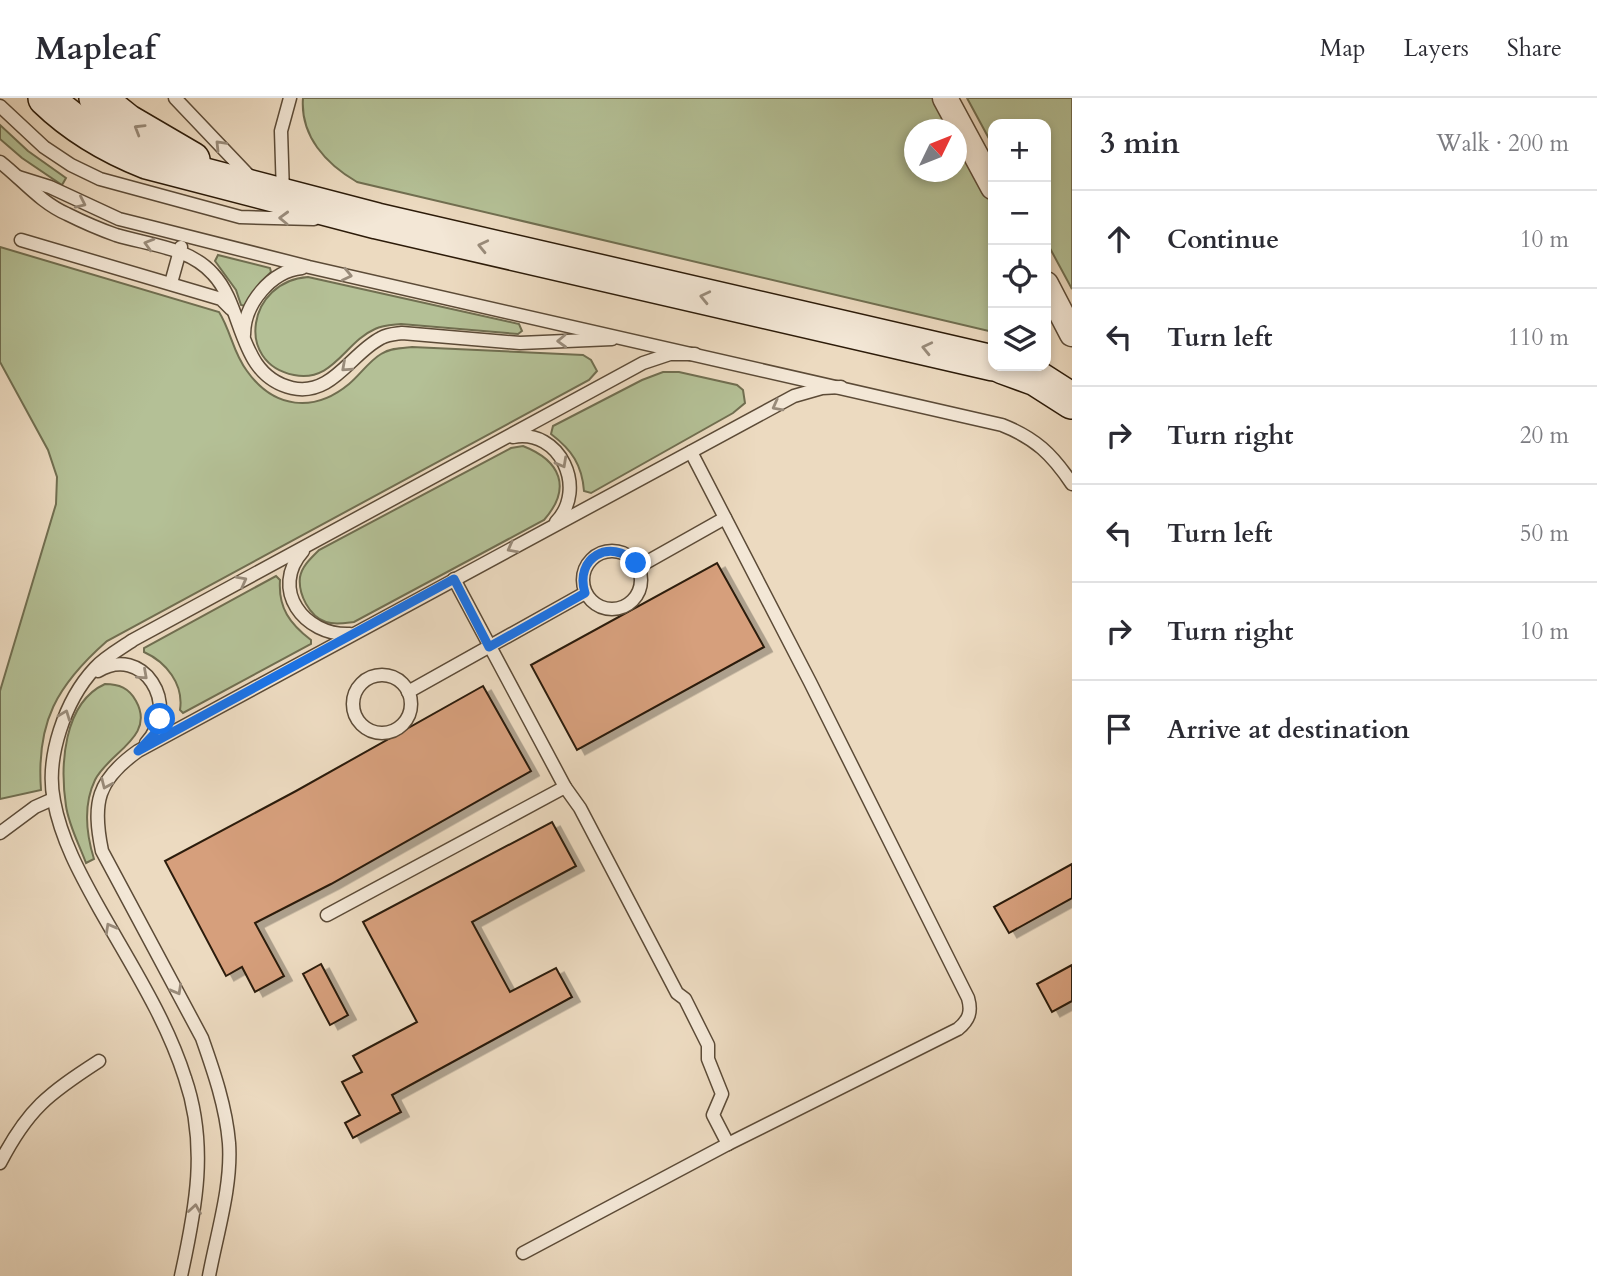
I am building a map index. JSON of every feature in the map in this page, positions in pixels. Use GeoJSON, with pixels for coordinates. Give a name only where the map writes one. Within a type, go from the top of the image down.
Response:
{"type":"FeatureCollection","features":[{"type":"Feature","properties":{"kind":"main road"},"geometry":{"type":"LineString","coordinates":[[46,98],[84,129],[113,148],[147,161],[377,221],[988,362]]}},
{"type":"Feature","properties":{"kind":"main road"},"geometry":{"type":"LineString","coordinates":[[97,98],[127,122],[171,149],[264,192]]}},
{"type":"Feature","properties":{"kind":"main road"},"geometry":{"type":"LineString","coordinates":[[1017,371],[1036,378],[1072,401]]}},
{"type":"Feature","properties":{"kind":"street"},"geometry":{"type":"LineString","coordinates":[[945,98],[990,182]]}},
{"type":"Feature","properties":{"kind":"street"},"geometry":{"type":"LineString","coordinates":[[1051,294],[1072,334]]}},
{"type":"Feature","properties":{"kind":"lane"},"geometry":{"type":"LineString","coordinates":[[175,98],[264,192]]}},
{"type":"Feature","properties":{"kind":"lane"},"geometry":{"type":"LineString","coordinates":[[264,192],[290,98]]}},
{"type":"Feature","properties":{"kind":"lane"},"geometry":{"type":"LineString","coordinates":[[0,106],[44,147],[71,165],[100,178],[240,217],[377,221]]}},
{"type":"Feature","properties":{"kind":"lane"},"geometry":{"type":"LineString","coordinates":[[0,162],[40,199],[64,213],[117,235],[179,252],[191,257],[214,274],[223,288],[253,359],[266,374],[293,388],[321,384],[336,377],[371,345],[390,334],[520,343],[630,338]]}},
{"type":"Feature","properties":{"kind":"lane"},"geometry":{"type":"LineString","coordinates":[[18,177],[50,187],[119,219],[309,267],[630,338],[1002,425],[1024,434],[1042,447],[1072,484]]}},
{"type":"Feature","properties":{"kind":"lane"},"geometry":{"type":"LineString","coordinates":[[171,283],[184,235]]}},
{"type":"Feature","properties":{"kind":"lane"},"geometry":{"type":"LineString","coordinates":[[21,240],[221,299],[234,312]]}},
{"type":"Feature","properties":{"kind":"lane"},"geometry":{"type":"LineString","coordinates":[[244,343],[246,316],[260,293],[283,273],[294,268],[309,267]]}},
{"type":"Feature","properties":{"kind":"lane"},"geometry":{"type":"LineString","coordinates":[[181,1276],[195,1213],[199,1179],[196,1119],[186,1078],[153,1005],[74,862],[53,799],[57,743],[71,700],[97,666],[133,640],[643,363],[670,354],[695,354]]}},
{"type":"Feature","properties":{"kind":"lane"},"geometry":{"type":"LineString","coordinates":[[138,751],[794,396],[822,388],[841,387]]}},
{"type":"Feature","properties":{"kind":"lane"},"geometry":{"type":"LineString","coordinates":[[506,439],[522,435],[546,443],[558,454],[568,472],[571,487],[569,503],[563,514],[550,527]]}},
{"type":"Feature","properties":{"kind":"lane"},"geometry":{"type":"LineString","coordinates":[[523,1253],[728,1144],[958,1030],[970,1016],[968,998],[691,452]]}},
{"type":"Feature","properties":{"kind":"lane"},"geometry":{"type":"LineString","coordinates":[[638,567],[725,518]]}},
{"type":"Feature","properties":{"kind":"lane"},"geometry":{"type":"LineString","coordinates":[[309,545],[293,566],[290,578],[294,603],[313,626],[326,633],[354,634]]}},
{"type":"Feature","properties":{"kind":"lane"},"geometry":{"type":"LineString","coordinates":[[619,551],[629,556],[638,567],[641,582],[639,592],[626,606],[617,609],[598,606],[585,593],[583,575],[592,558],[600,553],[619,551]]}},
{"type":"Feature","properties":{"kind":"lane"},"geometry":{"type":"LineString","coordinates":[[454,579],[565,787],[580,808],[677,993],[685,999],[708,1045],[708,1059],[722,1094],[713,1115],[728,1144]]}},
{"type":"Feature","properties":{"kind":"lane"},"geometry":{"type":"LineString","coordinates":[[408,692],[585,593]]}},
{"type":"Feature","properties":{"kind":"lane"},"geometry":{"type":"LineString","coordinates":[[84,681],[102,668],[115,664],[132,666],[156,687],[161,703],[160,719],[154,734],[111,773],[103,787],[97,817],[98,833],[108,865],[202,1038],[219,1093],[229,1144],[227,1179],[209,1276]]}},
{"type":"Feature","properties":{"kind":"lane"},"geometry":{"type":"LineString","coordinates":[[389,676],[399,680],[408,692],[412,706],[409,716],[396,730],[387,734],[369,731],[355,717],[353,699],[362,682],[370,677],[389,676]]}},
{"type":"Feature","properties":{"kind":"lane"},"geometry":{"type":"LineString","coordinates":[[327,915],[565,787]]}},
{"type":"Feature","properties":{"kind":"lane"},"geometry":{"type":"LineString","coordinates":[[0,833],[35,807],[53,799]]}},
{"type":"Feature","properties":{"kind":"lane"},"geometry":{"type":"LineString","coordinates":[[0,1163],[23,1122],[41,1102],[99,1061]]}},
{"type":"Feature","properties":{"kind":"green space"},"geometry":{"type":"Polygon","coordinates":[[[303,98],[934,98],[946,119],[904,119],[904,182],[967,182],[967,158],[988,198],[988,331],[357,182],[335,167],[317,148],[303,112],[303,98]]]}},
{"type":"Feature","properties":{"kind":"green space"},"geometry":{"type":"Polygon","coordinates":[[[967,98],[1072,98],[1072,289],[1051,250],[1051,119],[988,119],[988,137],[967,98]]]}},
{"type":"Feature","properties":{"kind":"green space"},"geometry":{"type":"Polygon","coordinates":[[[0,125],[28,151],[66,178],[62,185],[22,158],[0,139],[0,125]]]}},
{"type":"Feature","properties":{"kind":"green space"},"geometry":{"type":"Polygon","coordinates":[[[0,247],[219,312],[238,357],[247,371],[269,393],[295,403],[322,400],[336,393],[377,357],[400,348],[583,355],[591,360],[597,371],[589,380],[107,641],[75,673],[53,707],[42,744],[41,790],[0,799],[0,691],[56,504],[57,477],[48,450],[0,362],[0,247]]]}},
{"type":"Feature","properties":{"kind":"green space"},"geometry":{"type":"Polygon","coordinates":[[[218,255],[270,268],[271,272],[245,306],[241,305],[236,290],[215,261],[218,255]]]}},
{"type":"Feature","properties":{"kind":"green space"},"geometry":{"type":"Polygon","coordinates":[[[308,277],[519,324],[522,331],[518,334],[401,324],[384,326],[365,335],[319,373],[294,375],[275,368],[262,355],[256,340],[256,323],[261,307],[272,292],[288,282],[308,277]]]}},
{"type":"Feature","properties":{"kind":"green space"},"geometry":{"type":"Polygon","coordinates":[[[663,372],[679,372],[737,385],[743,390],[745,403],[733,413],[591,493],[584,491],[578,466],[565,446],[551,434],[553,426],[663,372]]]}},
{"type":"Feature","properties":{"kind":"green space"},"geometry":{"type":"Polygon","coordinates":[[[523,446],[546,459],[558,477],[558,497],[544,520],[354,622],[326,622],[310,610],[301,590],[300,577],[305,566],[319,550],[511,448],[523,446]]]}},
{"type":"Feature","properties":{"kind":"green space"},"geometry":{"type":"Polygon","coordinates":[[[276,576],[280,580],[283,607],[291,621],[311,640],[311,644],[183,713],[180,710],[179,691],[172,675],[144,652],[144,648],[276,576]]]}},
{"type":"Feature","properties":{"kind":"green space"},"geometry":{"type":"Polygon","coordinates":[[[105,684],[119,686],[130,693],[141,714],[140,725],[128,744],[102,770],[91,790],[87,819],[94,859],[86,863],[67,813],[64,790],[65,755],[73,720],[80,705],[91,693],[105,684]]]}},
{"type":"Feature","properties":{"kind":"building"},"geometry":{"type":"Polygon","coordinates":[[[717,563],[764,647],[577,750],[531,665],[717,563]]]}},
{"type":"Feature","properties":{"kind":"building"},"geometry":{"type":"Polygon","coordinates":[[[483,686],[531,771],[331,884],[255,923],[284,976],[255,992],[242,967],[226,976],[165,861],[483,686]]]}},
{"type":"Feature","properties":{"kind":"building"},"geometry":{"type":"Polygon","coordinates":[[[552,822],[576,866],[472,922],[510,992],[556,968],[572,997],[392,1095],[401,1112],[353,1138],[345,1123],[360,1115],[342,1082],[362,1072],[353,1056],[417,1022],[363,922],[552,822]]]}},
{"type":"Feature","properties":{"kind":"building"},"geometry":{"type":"Polygon","coordinates":[[[1072,864],[1072,898],[1009,933],[994,907],[1072,864]]]}},
{"type":"Feature","properties":{"kind":"building"},"geometry":{"type":"Polygon","coordinates":[[[321,964],[348,1015],[330,1025],[303,974],[321,964]]]}},
{"type":"Feature","properties":{"kind":"building"},"geometry":{"type":"Polygon","coordinates":[[[1072,965],[1072,1001],[1052,1012],[1037,984],[1072,965]]]}},
{"type":"Feature","properties":{"kind":"route"},"geometry":{"type":"LineString","coordinates":[[160,719],[154,734],[138,751],[454,579],[489,647],[585,593],[582,584],[586,565],[600,553],[619,551],[636,563]]}}]}
